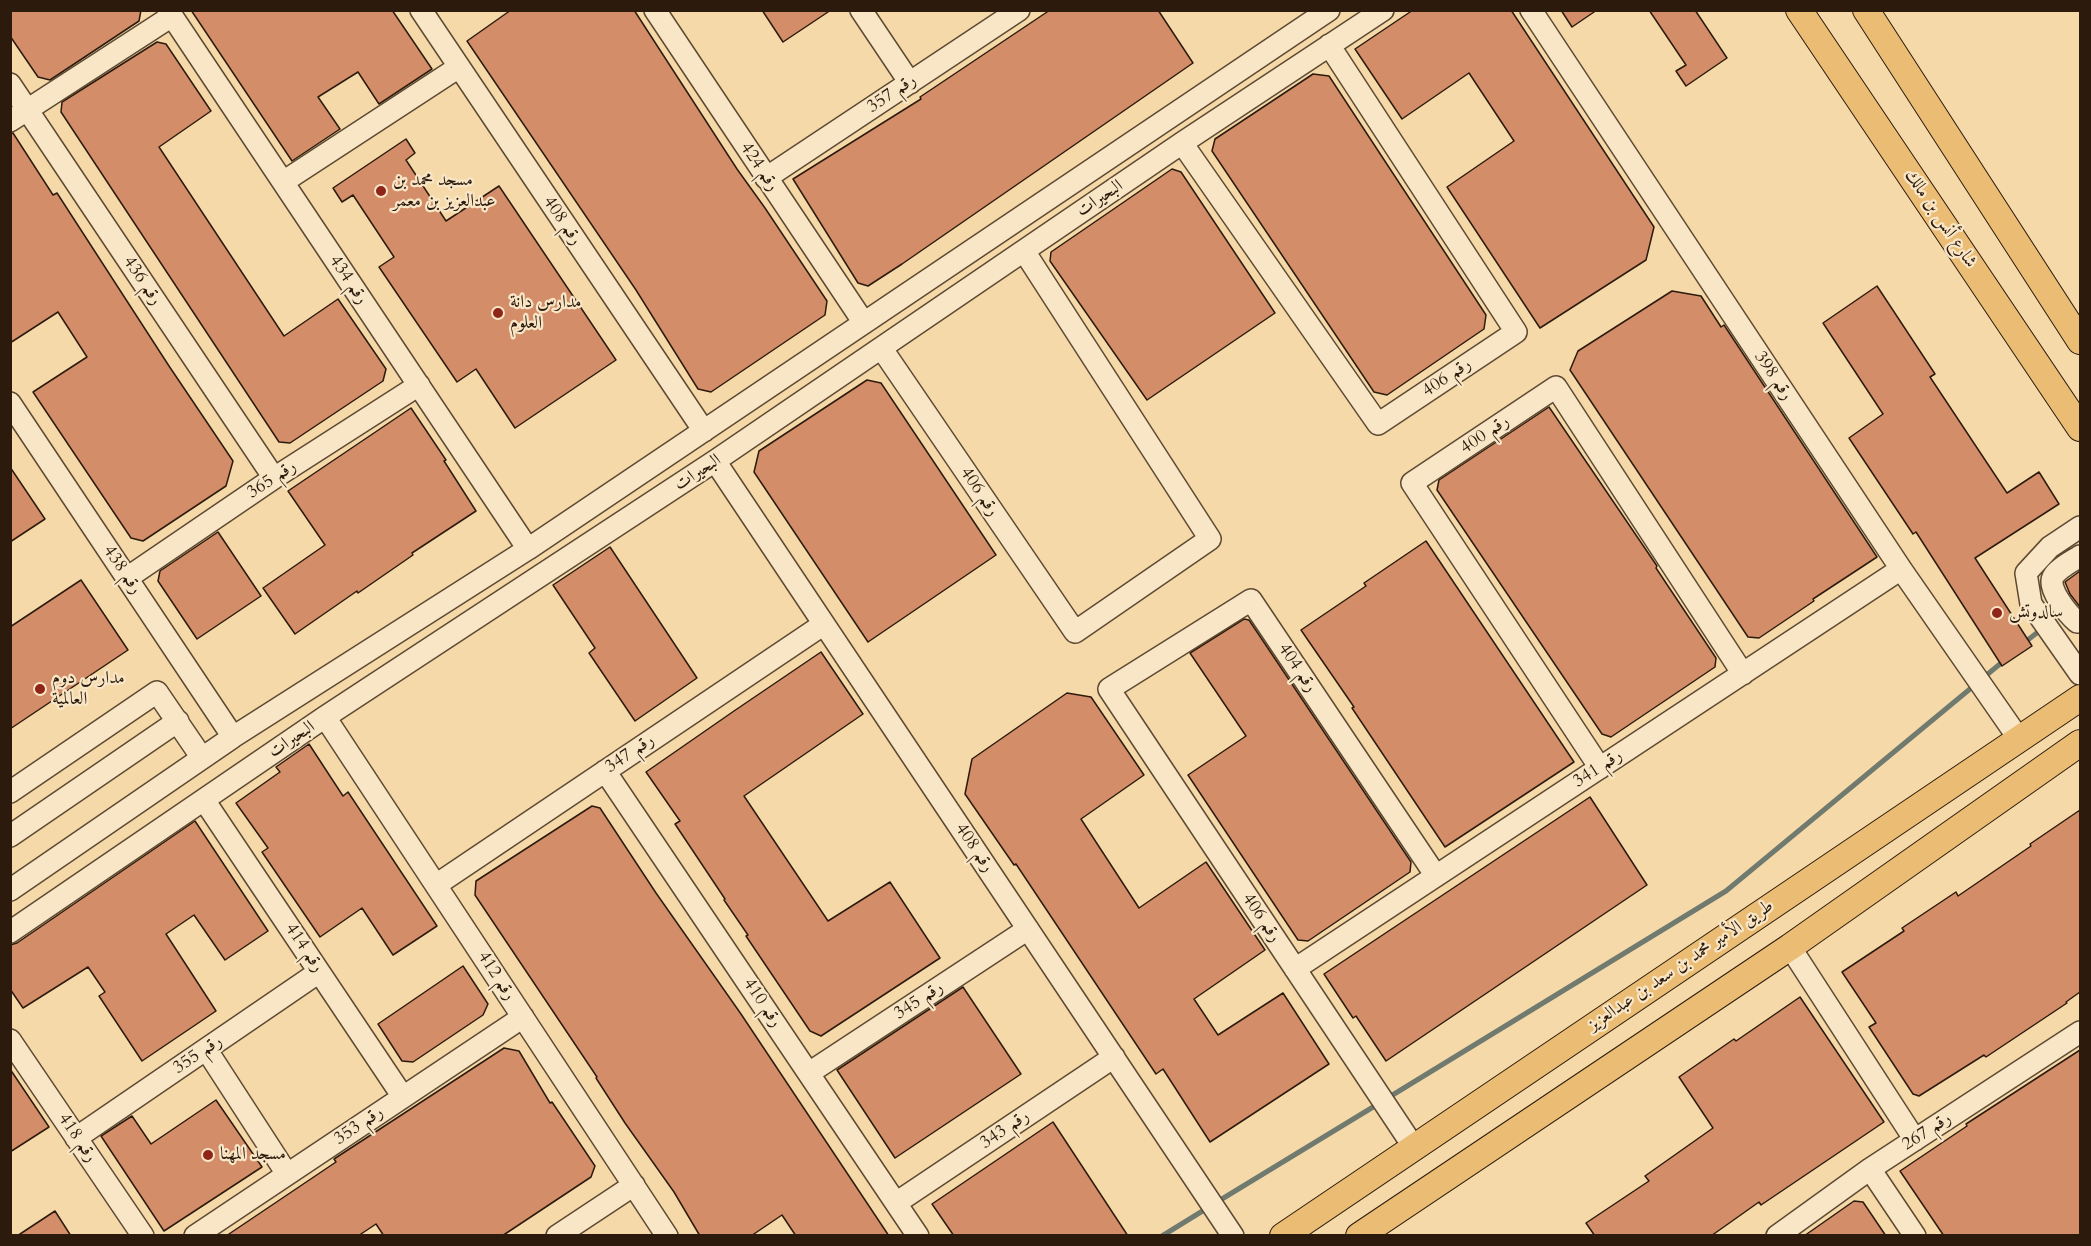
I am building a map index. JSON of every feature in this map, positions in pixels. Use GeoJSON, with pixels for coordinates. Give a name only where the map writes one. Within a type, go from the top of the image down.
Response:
{"type":"FeatureCollection","features":[{"type":"Feature","properties":{"kind":"main road","name":"شارع أنس بن مالك"},"geometry":{"type":"LineString","coordinates":[[1799,10],[2080,428]]}},
{"type":"Feature","properties":{"kind":"main road"},"geometry":{"type":"LineString","coordinates":[[1866,10],[2080,341]]}},
{"type":"Feature","properties":{"kind":"main road","name":"طريق الأمير محمد بن سعد بن عبدالعزيز"},"geometry":{"type":"LineString","coordinates":[[1282,1236],[2080,698]]}},
{"type":"Feature","properties":{"kind":"main road"},"geometry":{"type":"LineString","coordinates":[[1359,1236],[1790,947],[2080,743]]}},
{"type":"Feature","properties":{"kind":"street","name":"رقم 408"},"geometry":{"type":"LineString","coordinates":[[421,10],[704,430]]}},
{"type":"Feature","properties":{"kind":"street","name":"رقم 424"},"geometry":{"type":"LineString","coordinates":[[655,10],[864,323]]}},
{"type":"Feature","properties":{"kind":"street"},"geometry":{"type":"LineString","coordinates":[[861,10],[910,83]]}},
{"type":"Feature","properties":{"kind":"street","name":"رقم 357"},"geometry":{"type":"LineString","coordinates":[[766,178],[1019,10]]}},
{"type":"Feature","properties":{"kind":"street","name":"البحيرات"},"geometry":{"type":"LineString","coordinates":[[10,932],[325,717],[715,461],[1182,143],[1383,10]]}},
{"type":"Feature","properties":{"kind":"street","name":"رقم 398"},"geometry":{"type":"LineString","coordinates":[[1531,10],[1901,569],[2019,739]]}},
{"type":"Feature","properties":{"kind":"street"},"geometry":{"type":"LineString","coordinates":[[19,115],[170,14]]}},
{"type":"Feature","properties":{"kind":"street","name":"رقم 434"},"geometry":{"type":"LineString","coordinates":[[170,14],[419,385],[526,550],[539,576]]}},
{"type":"Feature","properties":{"kind":"street","name":"البحيرات"},"geometry":{"type":"LineString","coordinates":[[10,890],[233,737],[526,550],[864,323],[1316,14]]}},
{"type":"Feature","properties":{"kind":"street","name":"رقم 406"},"geometry":{"type":"LineString","coordinates":[[1182,143],[1378,424],[1516,332],[1329,45]]}},
{"type":"Feature","properties":{"kind":"street"},"geometry":{"type":"LineString","coordinates":[[283,183],[459,67]]}},
{"type":"Feature","properties":{"kind":"street","name":"رقم 436"},"geometry":{"type":"LineString","coordinates":[[10,84],[19,115],[274,478]]}},
{"type":"Feature","properties":{"kind":"street","name":"رقم 406"},"geometry":{"type":"LineString","coordinates":[[882,349],[1075,632],[1210,539],[1024,251]]}},
{"type":"Feature","properties":{"kind":"street","name":"رقم 365"},"geometry":{"type":"LineString","coordinates":[[127,578],[274,478],[419,385]]}},
{"type":"Feature","properties":{"kind":"street","name":"رقم 400"},"geometry":{"type":"LineString","coordinates":[[1600,768],[1412,483],[1556,387],[1743,674]]}},
{"type":"Feature","properties":{"kind":"street","name":"رقم 438"},"geometry":{"type":"LineString","coordinates":[[10,403],[233,737]]}},
{"type":"Feature","properties":{"kind":"street","name":"رقم 408"},"geometry":{"type":"LineString","coordinates":[[715,461],[1233,1236]]}},
{"type":"Feature","properties":{"kind":"street"},"geometry":{"type":"LineString","coordinates":[[2080,527],[2050,547],[2026,573],[2031,604],[2080,674]]}},
{"type":"Feature","properties":{"kind":"street"},"geometry":{"type":"LineString","coordinates":[[2080,556],[2054,576],[2052,584],[2054,592],[2072,617],[2080,621]]}},
{"type":"Feature","properties":{"kind":"street","name":"رقم 341"},"geometry":{"type":"LineString","coordinates":[[1295,969],[1901,569]]}},
{"type":"Feature","properties":{"kind":"street","name":"رقم 404"},"geometry":{"type":"LineString","coordinates":[[1109,689],[1251,600],[1436,876]]}},
{"type":"Feature","properties":{"kind":"street","name":"رقم 347"},"geometry":{"type":"LineString","coordinates":[[436,885],[825,624]]}},
{"type":"Feature","properties":{"kind":"street","name":"رقم 406"},"geometry":{"type":"LineString","coordinates":[[1109,689],[1413,1146]]}},
{"type":"Feature","properties":{"kind":"street"},"geometry":{"type":"LineString","coordinates":[[10,792],[157,692],[202,758]]}},
{"type":"Feature","properties":{"kind":"street","name":"رقم 412"},"geometry":{"type":"LineString","coordinates":[[325,717],[667,1236]]}},
{"type":"Feature","properties":{"kind":"street"},"geometry":{"type":"LineString","coordinates":[[10,836],[178,721]]}},
{"type":"Feature","properties":{"kind":"street","name":"رقم 410"},"geometry":{"type":"LineString","coordinates":[[605,771],[918,1236]]}},
{"type":"Feature","properties":{"kind":"street","name":"رقم 414"},"geometry":{"type":"LineString","coordinates":[[204,800],[403,1097]]}},
{"type":"Feature","properties":{"kind":"street","name":"رقم 345"},"geometry":{"type":"LineString","coordinates":[[809,1073],[1028,929]]}},
{"type":"Feature","properties":{"kind":"street"},"geometry":{"type":"LineString","coordinates":[[1790,947],[1915,1140]]}},
{"type":"Feature","properties":{"kind":"street","name":"رقم 355"},"geometry":{"type":"LineString","coordinates":[[76,1138],[320,972]]}},
{"type":"Feature","properties":{"kind":"street","name":"رقم 353"},"geometry":{"type":"LineString","coordinates":[[195,1236],[523,1017]]}},
{"type":"Feature","properties":{"kind":"street","name":"رقم 267"},"geometry":{"type":"LineString","coordinates":[[1777,1236],[1870,1169],[2080,1032]]}},
{"type":"Feature","properties":{"kind":"street","name":"رقم 418"},"geometry":{"type":"LineString","coordinates":[[10,1040],[143,1236]]}},
{"type":"Feature","properties":{"kind":"street"},"geometry":{"type":"LineString","coordinates":[[206,1049],[287,1174]]}},
{"type":"Feature","properties":{"kind":"street","name":"رقم 343"},"geometry":{"type":"LineString","coordinates":[[896,1203],[1114,1057]]}},
{"type":"Feature","properties":{"kind":"street"},"geometry":{"type":"LineString","coordinates":[[1870,1169],[1915,1236]]}},
{"type":"Feature","properties":{"kind":"street"},"geometry":{"type":"LineString","coordinates":[[557,1236],[634,1185]]}},
{"type":"Feature","properties":{"kind":"building"},"geometry":{"type":"Polygon","coordinates":[[[10,10],[141,10],[139,21],[50,80],[38,77],[10,36],[10,10]]]}},
{"type":"Feature","properties":{"kind":"building"},"geometry":{"type":"Polygon","coordinates":[[[191,10],[392,10],[432,69],[379,104],[358,72],[318,97],[340,129],[292,161],[191,10]]]}},
{"type":"Feature","properties":{"kind":"building"},"geometry":{"type":"Polygon","coordinates":[[[511,10],[634,10],[737,169],[827,301],[825,315],[711,392],[698,389],[636,290],[467,41],[511,10]]]}},
{"type":"Feature","properties":{"kind":"building"},"geometry":{"type":"Polygon","coordinates":[[[762,10],[831,10],[783,42],[762,10]]]}},
{"type":"Feature","properties":{"kind":"building"},"geometry":{"type":"Polygon","coordinates":[[[1050,10],[1158,10],[1193,63],[902,264],[868,286],[858,283],[793,179],[921,99],[920,97],[1050,10]]]}},
{"type":"Feature","properties":{"kind":"building"},"geometry":{"type":"Polygon","coordinates":[[[1413,10],[1511,10],[1654,227],[1646,260],[1540,328],[1447,187],[1514,141],[1469,73],[1402,119],[1355,49],[1413,10]]]}},
{"type":"Feature","properties":{"kind":"building"},"geometry":{"type":"Polygon","coordinates":[[[1561,10],[1597,10],[1572,27],[1561,10]]]}},
{"type":"Feature","properties":{"kind":"building"},"geometry":{"type":"Polygon","coordinates":[[[1649,10],[1695,10],[1727,58],[1686,86],[1676,71],[1686,65],[1649,10]]]}},
{"type":"Feature","properties":{"kind":"building"},"geometry":{"type":"Polygon","coordinates":[[[157,42],[166,44],[211,111],[159,147],[284,336],[338,299],[386,369],[383,381],[290,443],[279,442],[61,112],[62,102],[157,42]]]}},
{"type":"Feature","properties":{"kind":"building"},"geometry":{"type":"Polygon","coordinates":[[[1313,74],[1329,76],[1486,315],[1484,329],[1387,395],[1374,392],[1212,151],[1215,139],[1313,74]]]}},
{"type":"Feature","properties":{"kind":"building"},"geometry":{"type":"Polygon","coordinates":[[[13,133],[53,195],[57,193],[233,461],[226,486],[143,541],[131,538],[33,392],[87,357],[58,312],[10,343],[10,134],[13,133]]]}},
{"type":"Feature","properties":{"kind":"building","name":"مدارس دانة العلوم"},"geometry":{"type":"Polygon","coordinates":[[[406,139],[415,153],[406,160],[446,221],[499,186],[616,360],[515,428],[476,369],[457,382],[379,267],[394,257],[353,195],[342,202],[333,188],[406,139]]]}},
{"type":"Feature","properties":{"kind":"building"},"geometry":{"type":"Polygon","coordinates":[[[1172,169],[1181,172],[1275,313],[1147,400],[1050,261],[1051,252],[1172,169]]]}},
{"type":"Feature","properties":{"kind":"building"},"geometry":{"type":"Polygon","coordinates":[[[1877,286],[1935,374],[1930,377],[2007,493],[2039,472],[2059,504],[1975,558],[2032,646],[2002,666],[1916,532],[1913,534],[1849,438],[1883,414],[1823,323],[1877,286]]]}},
{"type":"Feature","properties":{"kind":"building"},"geometry":{"type":"Polygon","coordinates":[[[1672,291],[1701,296],[1721,327],[1724,325],[1877,557],[1759,638],[1748,637],[1570,370],[1578,351],[1672,291]]]}},
{"type":"Feature","properties":{"kind":"building"},"geometry":{"type":"Polygon","coordinates":[[[867,380],[881,383],[996,555],[868,642],[754,472],[759,451],[867,380]]]}},
{"type":"Feature","properties":{"kind":"building"},"geometry":{"type":"Polygon","coordinates":[[[1549,407],[1657,566],[1656,568],[1716,658],[1715,667],[1611,737],[1602,734],[1437,490],[1439,480],[1549,407]]]}},
{"type":"Feature","properties":{"kind":"building"},"geometry":{"type":"Polygon","coordinates":[[[411,408],[446,460],[444,461],[476,511],[295,634],[263,588],[325,545],[288,491],[411,408]]]}},
{"type":"Feature","properties":{"kind":"building"},"geometry":{"type":"Polygon","coordinates":[[[10,467],[45,519],[10,542],[10,467]]]}},
{"type":"Feature","properties":{"kind":"building"},"geometry":{"type":"Polygon","coordinates":[[[218,532],[261,596],[197,639],[158,581],[160,571],[218,532]]]}},
{"type":"Feature","properties":{"kind":"building"},"geometry":{"type":"Polygon","coordinates":[[[1426,541],[1574,762],[1445,847],[1301,630],[1366,586],[1364,583],[1426,541]]]}},
{"type":"Feature","properties":{"kind":"building"},"geometry":{"type":"Polygon","coordinates":[[[610,547],[697,678],[635,721],[589,653],[595,648],[553,585],[610,547]]]}},
{"type":"Feature","properties":{"kind":"building"},"geometry":{"type":"Polygon","coordinates":[[[2080,571],[2080,607],[2070,594],[2065,582],[2080,571]]]}},
{"type":"Feature","properties":{"kind":"building","name":"مدارس دوم العالمية"},"geometry":{"type":"Polygon","coordinates":[[[81,580],[128,650],[10,729],[10,627],[81,580]]]}},
{"type":"Feature","properties":{"kind":"building"},"geometry":{"type":"Polygon","coordinates":[[[1244,619],[1249,620],[1411,862],[1410,872],[1308,941],[1298,940],[1188,775],[1246,736],[1190,653],[1244,619]]]}},
{"type":"Feature","properties":{"kind":"building"},"geometry":{"type":"Polygon","coordinates":[[[821,652],[863,714],[744,796],[828,921],[890,882],[940,958],[821,1036],[810,1031],[746,936],[748,935],[675,824],[680,821],[646,772],[821,652]]]}},
{"type":"Feature","properties":{"kind":"building"},"geometry":{"type":"Polygon","coordinates":[[[1067,693],[1091,697],[1144,775],[1081,819],[1139,908],[1206,862],[1265,950],[1194,999],[1218,1035],[1283,993],[1329,1064],[1210,1142],[1163,1069],[1156,1074],[1016,864],[1014,865],[965,794],[972,759],[1067,693]]]}},
{"type":"Feature","properties":{"kind":"building"},"geometry":{"type":"Polygon","coordinates":[[[309,744],[343,796],[348,792],[437,926],[393,955],[362,908],[320,937],[262,852],[268,848],[236,803],[280,772],[276,767],[309,744]]]}},
{"type":"Feature","properties":{"kind":"building"},"geometry":{"type":"Polygon","coordinates":[[[1590,797],[1647,885],[1386,1061],[1356,1016],[1353,1018],[1324,974],[1590,797]]]}},
{"type":"Feature","properties":{"kind":"building"},"geometry":{"type":"Polygon","coordinates":[[[592,806],[600,808],[889,1236],[796,1236],[782,1215],[751,1236],[700,1236],[674,1192],[625,1123],[597,1077],[475,895],[476,881],[592,806]]]}},
{"type":"Feature","properties":{"kind":"building"},"geometry":{"type":"Polygon","coordinates":[[[2080,810],[2080,992],[1986,1057],[1984,1055],[1919,1096],[1913,1094],[1869,1027],[1876,1023],[1842,972],[1904,931],[1902,928],[1956,892],[1958,896],[2080,810]]]}},
{"type":"Feature","properties":{"kind":"building"},"geometry":{"type":"Polygon","coordinates":[[[195,821],[268,931],[225,960],[194,915],[166,934],[216,1011],[142,1061],[99,996],[105,992],[88,967],[23,1008],[10,989],[10,945],[17,943],[195,821]]]}},
{"type":"Feature","properties":{"kind":"building"},"geometry":{"type":"Polygon","coordinates":[[[463,966],[488,1004],[483,1015],[413,1062],[402,1061],[378,1024],[463,966]]]}},
{"type":"Feature","properties":{"kind":"building"},"geometry":{"type":"Polygon","coordinates":[[[963,987],[1021,1074],[895,1158],[837,1070],[963,987]]]}},
{"type":"Feature","properties":{"kind":"building"},"geometry":{"type":"Polygon","coordinates":[[[1800,997],[1884,1122],[1761,1205],[1759,1202],[1711,1236],[1595,1236],[1586,1223],[1649,1181],[1645,1176],[1713,1128],[1679,1077],[1800,997]]]}},
{"type":"Feature","properties":{"kind":"building"},"geometry":{"type":"Polygon","coordinates":[[[504,1048],[519,1051],[550,1103],[552,1102],[595,1166],[591,1177],[502,1236],[384,1236],[376,1224],[358,1236],[226,1236],[336,1162],[334,1159],[504,1048]]]}},
{"type":"Feature","properties":{"kind":"building"},"geometry":{"type":"Polygon","coordinates":[[[2080,1050],[2080,1236],[1944,1236],[1900,1171],[1967,1126],[1966,1124],[2080,1050]]]}},
{"type":"Feature","properties":{"kind":"building"},"geometry":{"type":"Polygon","coordinates":[[[10,1069],[49,1127],[10,1152],[10,1069]]]}},
{"type":"Feature","properties":{"kind":"building"},"geometry":{"type":"Polygon","coordinates":[[[216,1100],[262,1167],[164,1231],[101,1136],[132,1116],[151,1144],[216,1100]]]}},
{"type":"Feature","properties":{"kind":"building"},"geometry":{"type":"Polygon","coordinates":[[[1053,1122],[1128,1236],[954,1236],[932,1204],[1053,1122]]]}},
{"type":"Feature","properties":{"kind":"building"},"geometry":{"type":"Polygon","coordinates":[[[1854,1201],[1863,1202],[1886,1236],[1804,1236],[1854,1201]]]}},
{"type":"Feature","properties":{"kind":"building"},"geometry":{"type":"Polygon","coordinates":[[[55,1211],[71,1236],[17,1236],[55,1211]]]}},
{"type":"Feature","properties":{"kind":"waterway"},"geometry":{"type":"LineString","coordinates":[[2024,643],[2043,628]]}},
{"type":"Feature","properties":{"kind":"waterway"},"geometry":{"type":"LineString","coordinates":[[1983,678],[2006,659]]}},
{"type":"Feature","properties":{"kind":"waterway"},"geometry":{"type":"LineString","coordinates":[[1386,1099],[1726,891],[1976,684]]}},
{"type":"Feature","properties":{"kind":"waterway"},"geometry":{"type":"LineString","coordinates":[[1217,1202],[1378,1104]]}},
{"type":"Feature","properties":{"kind":"waterway"},"geometry":{"type":"LineString","coordinates":[[1162,1236],[1209,1207]]}},
{"type":"Feature","properties":{"kind":"place","name":"مسجد محمد بن عبدالعزيز بن معمر"},"geometry":{"type":"Point","coordinates":[381,191]}},
{"type":"Feature","properties":{"kind":"place","name":"مدارس دانة العلوم"},"geometry":{"type":"Point","coordinates":[498,313]}},
{"type":"Feature","properties":{"kind":"place","name":"سالدوتش"},"geometry":{"type":"Point","coordinates":[1997,613]}},
{"type":"Feature","properties":{"kind":"place","name":"مدارس دوم العالمية"},"geometry":{"type":"Point","coordinates":[40,689]}},
{"type":"Feature","properties":{"kind":"place","name":"مسجد المهنا"},"geometry":{"type":"Point","coordinates":[208,1155]}}]}
